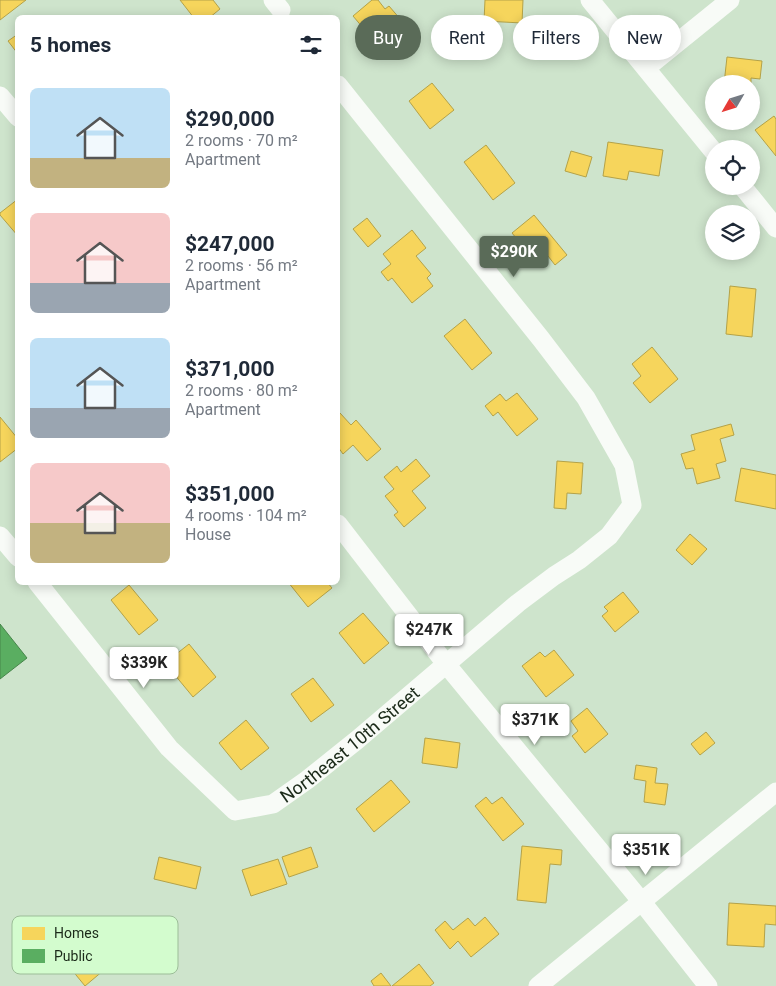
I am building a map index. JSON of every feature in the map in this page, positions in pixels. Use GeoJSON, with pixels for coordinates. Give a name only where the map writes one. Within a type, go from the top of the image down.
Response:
{"type":"FeatureCollection","features":[{"type":"Feature","properties":{"kind":"street"},"geometry":{"type":"LineString","coordinates":[[590,0],[705,141]]}},
{"type":"Feature","properties":{"kind":"street"},"geometry":{"type":"LineString","coordinates":[[646,68],[730,0]]}},
{"type":"Feature","properties":{"kind":"street","name":"Northeast 10th Street"},"geometry":{"type":"LineString","coordinates":[[40,585],[169,748],[236,811],[272,804],[307,780],[518,603],[579,560],[609,536],[632,504],[624,465],[586,398],[535,331],[340,87]]}},
{"type":"Feature","properties":{"kind":"street"},"geometry":{"type":"LineString","coordinates":[[0,96],[15,114]]}},
{"type":"Feature","properties":{"kind":"street"},"geometry":{"type":"LineString","coordinates":[[749,195],[776,228]]}},
{"type":"Feature","properties":{"kind":"street"},"geometry":{"type":"LineString","coordinates":[[340,527],[446,664],[642,902],[708,986]]}},
{"type":"Feature","properties":{"kind":"street"},"geometry":{"type":"LineString","coordinates":[[0,536],[15,554]]}},
{"type":"Feature","properties":{"kind":"street"},"geometry":{"type":"LineString","coordinates":[[538,986],[776,792]]}},
{"type":"Feature","properties":{"kind":"building: Homes"},"geometry":{"type":"Polygon","coordinates":[[[0,0],[26,0],[0,20],[0,0]]]}},
{"type":"Feature","properties":{"kind":"building: Homes"},"geometry":{"type":"Polygon","coordinates":[[[180,0],[213,0],[220,9],[213,15],[192,15],[180,0]]]}},
{"type":"Feature","properties":{"kind":"building: Homes"},"geometry":{"type":"Polygon","coordinates":[[[372,0],[378,0],[385,9],[389,6],[397,15],[355,15],[355,18],[353,16],[372,0]]]}},
{"type":"Feature","properties":{"kind":"building: Homes"},"geometry":{"type":"Polygon","coordinates":[[[485,0],[523,0],[522,15],[513,15],[513,23],[503,22],[503,15],[484,15],[485,0]]]}},
{"type":"Feature","properties":{"kind":"building: Homes"},"geometry":{"type":"Polygon","coordinates":[[[15,36],[15,50],[8,41],[15,36]]]}},
{"type":"Feature","properties":{"kind":"building: Homes"},"geometry":{"type":"Polygon","coordinates":[[[727,57],[762,61],[760,79],[760,75],[725,75],[727,57]]]}},
{"type":"Feature","properties":{"kind":"building: Homes"},"geometry":{"type":"Polygon","coordinates":[[[432,83],[454,110],[430,129],[409,101],[432,83]]]}},
{"type":"Feature","properties":{"kind":"building: Homes"},"geometry":{"type":"Polygon","coordinates":[[[774,116],[776,119],[776,156],[755,130],[760,130],[760,126],[774,116]]]}},
{"type":"Feature","properties":{"kind":"building: Homes"},"geometry":{"type":"Polygon","coordinates":[[[608,142],[663,150],[659,176],[629,171],[627,180],[603,176],[608,142]]]}},
{"type":"Feature","properties":{"kind":"building: Homes"},"geometry":{"type":"Polygon","coordinates":[[[486,145],[515,183],[493,200],[464,162],[486,145]]]}},
{"type":"Feature","properties":{"kind":"building: Homes"},"geometry":{"type":"Polygon","coordinates":[[[571,151],[592,157],[586,177],[565,171],[571,151]]]}},
{"type":"Feature","properties":{"kind":"building: Homes"},"geometry":{"type":"Polygon","coordinates":[[[15,201],[15,232],[0,215],[15,201]]]}},
{"type":"Feature","properties":{"kind":"building: Homes"},"geometry":{"type":"Polygon","coordinates":[[[534,215],[567,255],[555,265],[548,256],[541,262],[534,252],[530,255],[512,233],[534,215]]]}},
{"type":"Feature","properties":{"kind":"building: Homes"},"geometry":{"type":"Polygon","coordinates":[[[367,218],[381,236],[368,247],[353,229],[367,218]]]}},
{"type":"Feature","properties":{"kind":"building: Homes"},"geometry":{"type":"Polygon","coordinates":[[[412,230],[426,248],[416,256],[431,274],[427,278],[433,286],[412,303],[392,278],[388,281],[381,272],[391,264],[383,254],[412,230]]]}},
{"type":"Feature","properties":{"kind":"building: Homes"},"geometry":{"type":"Polygon","coordinates":[[[730,286],[756,289],[752,337],[726,334],[730,286]]]}},
{"type":"Feature","properties":{"kind":"building: Homes"},"geometry":{"type":"Polygon","coordinates":[[[465,319],[492,353],[472,370],[444,336],[465,319]]]}},
{"type":"Feature","properties":{"kind":"building: Homes"},"geometry":{"type":"Polygon","coordinates":[[[652,347],[678,379],[650,403],[633,383],[641,376],[632,364],[652,347]]]}},
{"type":"Feature","properties":{"kind":"building: Homes"},"geometry":{"type":"Polygon","coordinates":[[[517,393],[538,419],[517,436],[498,412],[493,416],[485,406],[500,394],[506,401],[517,393]]]}},
{"type":"Feature","properties":{"kind":"building: Homes"},"geometry":{"type":"Polygon","coordinates":[[[340,413],[351,425],[356,420],[381,449],[367,461],[353,445],[343,454],[340,450],[340,413]]]}},
{"type":"Feature","properties":{"kind":"building: Homes"},"geometry":{"type":"Polygon","coordinates":[[[0,417],[15,435],[15,450],[0,462],[0,417]]]}},
{"type":"Feature","properties":{"kind":"building: Homes"},"geometry":{"type":"Polygon","coordinates":[[[731,424],[734,435],[720,439],[726,461],[716,464],[720,478],[697,484],[693,468],[686,469],[681,454],[695,450],[691,435],[731,424]]]}},
{"type":"Feature","properties":{"kind":"building: Homes"},"geometry":{"type":"Polygon","coordinates":[[[416,459],[430,476],[412,491],[426,508],[404,527],[394,515],[398,512],[385,496],[394,489],[384,477],[397,466],[401,472],[416,459]]]}},
{"type":"Feature","properties":{"kind":"building: Homes"},"geometry":{"type":"Polygon","coordinates":[[[557,461],[583,463],[581,494],[567,493],[566,509],[554,508],[557,461]]]}},
{"type":"Feature","properties":{"kind":"building: Homes"},"geometry":{"type":"Polygon","coordinates":[[[741,468],[776,475],[776,509],[735,501],[741,468]]]}},
{"type":"Feature","properties":{"kind":"building: Homes"},"geometry":{"type":"Polygon","coordinates":[[[690,534],[707,549],[692,565],[676,550],[690,534]]]}},
{"type":"Feature","properties":{"kind":"building: Homes"},"geometry":{"type":"Polygon","coordinates":[[[129,585],[158,620],[139,635],[111,600],[129,585]]]}},
{"type":"Feature","properties":{"kind":"building: Homes"},"geometry":{"type":"Polygon","coordinates":[[[290,585],[330,585],[332,588],[308,607],[290,585]]]}},
{"type":"Feature","properties":{"kind":"building: Homes"},"geometry":{"type":"Polygon","coordinates":[[[623,592],[639,612],[615,632],[602,616],[608,611],[604,607],[623,592]]]}},
{"type":"Feature","properties":{"kind":"building: Homes"},"geometry":{"type":"Polygon","coordinates":[[[363,613],[389,643],[364,664],[339,633],[363,613]]]}},
{"type":"Feature","properties":{"kind":"building: Homes"},"geometry":{"type":"Polygon","coordinates":[[[189,644],[216,677],[193,697],[165,663],[189,644]]]}},
{"type":"Feature","properties":{"kind":"building: Homes"},"geometry":{"type":"Polygon","coordinates":[[[554,650],[574,675],[546,697],[522,666],[540,652],[545,657],[554,650]]]}},
{"type":"Feature","properties":{"kind":"building: Homes"},"geometry":{"type":"Polygon","coordinates":[[[313,678],[334,705],[311,722],[291,694],[313,678]]]}},
{"type":"Feature","properties":{"kind":"building: Homes"},"geometry":{"type":"Polygon","coordinates":[[[587,708],[608,734],[585,753],[572,736],[578,731],[571,721],[587,708]]]}},
{"type":"Feature","properties":{"kind":"building: Homes"},"geometry":{"type":"Polygon","coordinates":[[[246,720],[269,748],[241,770],[219,743],[246,720]]]}},
{"type":"Feature","properties":{"kind":"building: Homes"},"geometry":{"type":"Polygon","coordinates":[[[706,732],[715,743],[700,755],[691,744],[706,732]]]}},
{"type":"Feature","properties":{"kind":"building: Homes"},"geometry":{"type":"Polygon","coordinates":[[[425,738],[460,743],[457,768],[422,763],[425,738]]]}},
{"type":"Feature","properties":{"kind":"building: Homes"},"geometry":{"type":"Polygon","coordinates":[[[636,765],[657,768],[655,783],[668,784],[665,805],[644,802],[646,781],[634,779],[636,765]]]}},
{"type":"Feature","properties":{"kind":"building: Homes"},"geometry":{"type":"Polygon","coordinates":[[[391,780],[410,802],[374,832],[356,809],[391,780]]]}},
{"type":"Feature","properties":{"kind":"building: Homes"},"geometry":{"type":"Polygon","coordinates":[[[486,797],[492,804],[502,797],[524,824],[503,841],[475,806],[486,797]]]}},
{"type":"Feature","properties":{"kind":"building: Homes"},"geometry":{"type":"Polygon","coordinates":[[[522,846],[562,850],[561,865],[550,864],[546,903],[517,900],[522,846]]]}},
{"type":"Feature","properties":{"kind":"building: Homes"},"geometry":{"type":"Polygon","coordinates":[[[311,847],[318,867],[289,877],[282,857],[311,847]]]}},
{"type":"Feature","properties":{"kind":"building: Homes"},"geometry":{"type":"Polygon","coordinates":[[[159,857],[201,867],[196,889],[154,879],[159,857]]]}},
{"type":"Feature","properties":{"kind":"building: Homes"},"geometry":{"type":"Polygon","coordinates":[[[278,859],[287,884],[251,896],[242,870],[278,859]]]}},
{"type":"Feature","properties":{"kind":"building: Homes"},"geometry":{"type":"Polygon","coordinates":[[[729,903],[776,906],[776,925],[765,924],[764,947],[727,945],[729,903]]]}},
{"type":"Feature","properties":{"kind":"building: Homes"},"geometry":{"type":"Polygon","coordinates":[[[485,917],[499,934],[471,957],[458,941],[450,949],[435,930],[445,921],[453,930],[468,918],[475,926],[485,917]]]}},
{"type":"Feature","properties":{"kind":"building: Homes"},"geometry":{"type":"Polygon","coordinates":[[[419,964],[434,983],[430,986],[392,986],[419,964]]]}},
{"type":"Feature","properties":{"kind":"building: Homes"},"geometry":{"type":"Polygon","coordinates":[[[381,973],[391,986],[374,986],[371,981],[381,973]]]}},
{"type":"Feature","properties":{"kind":"building: Homes"},"geometry":{"type":"Polygon","coordinates":[[[75,974],[99,974],[85,986],[75,974]]]}},
{"type":"Feature","properties":{"kind":"building: Public"},"geometry":{"type":"Polygon","coordinates":[[[0,624],[27,658],[0,679],[0,624]]]}}]}
